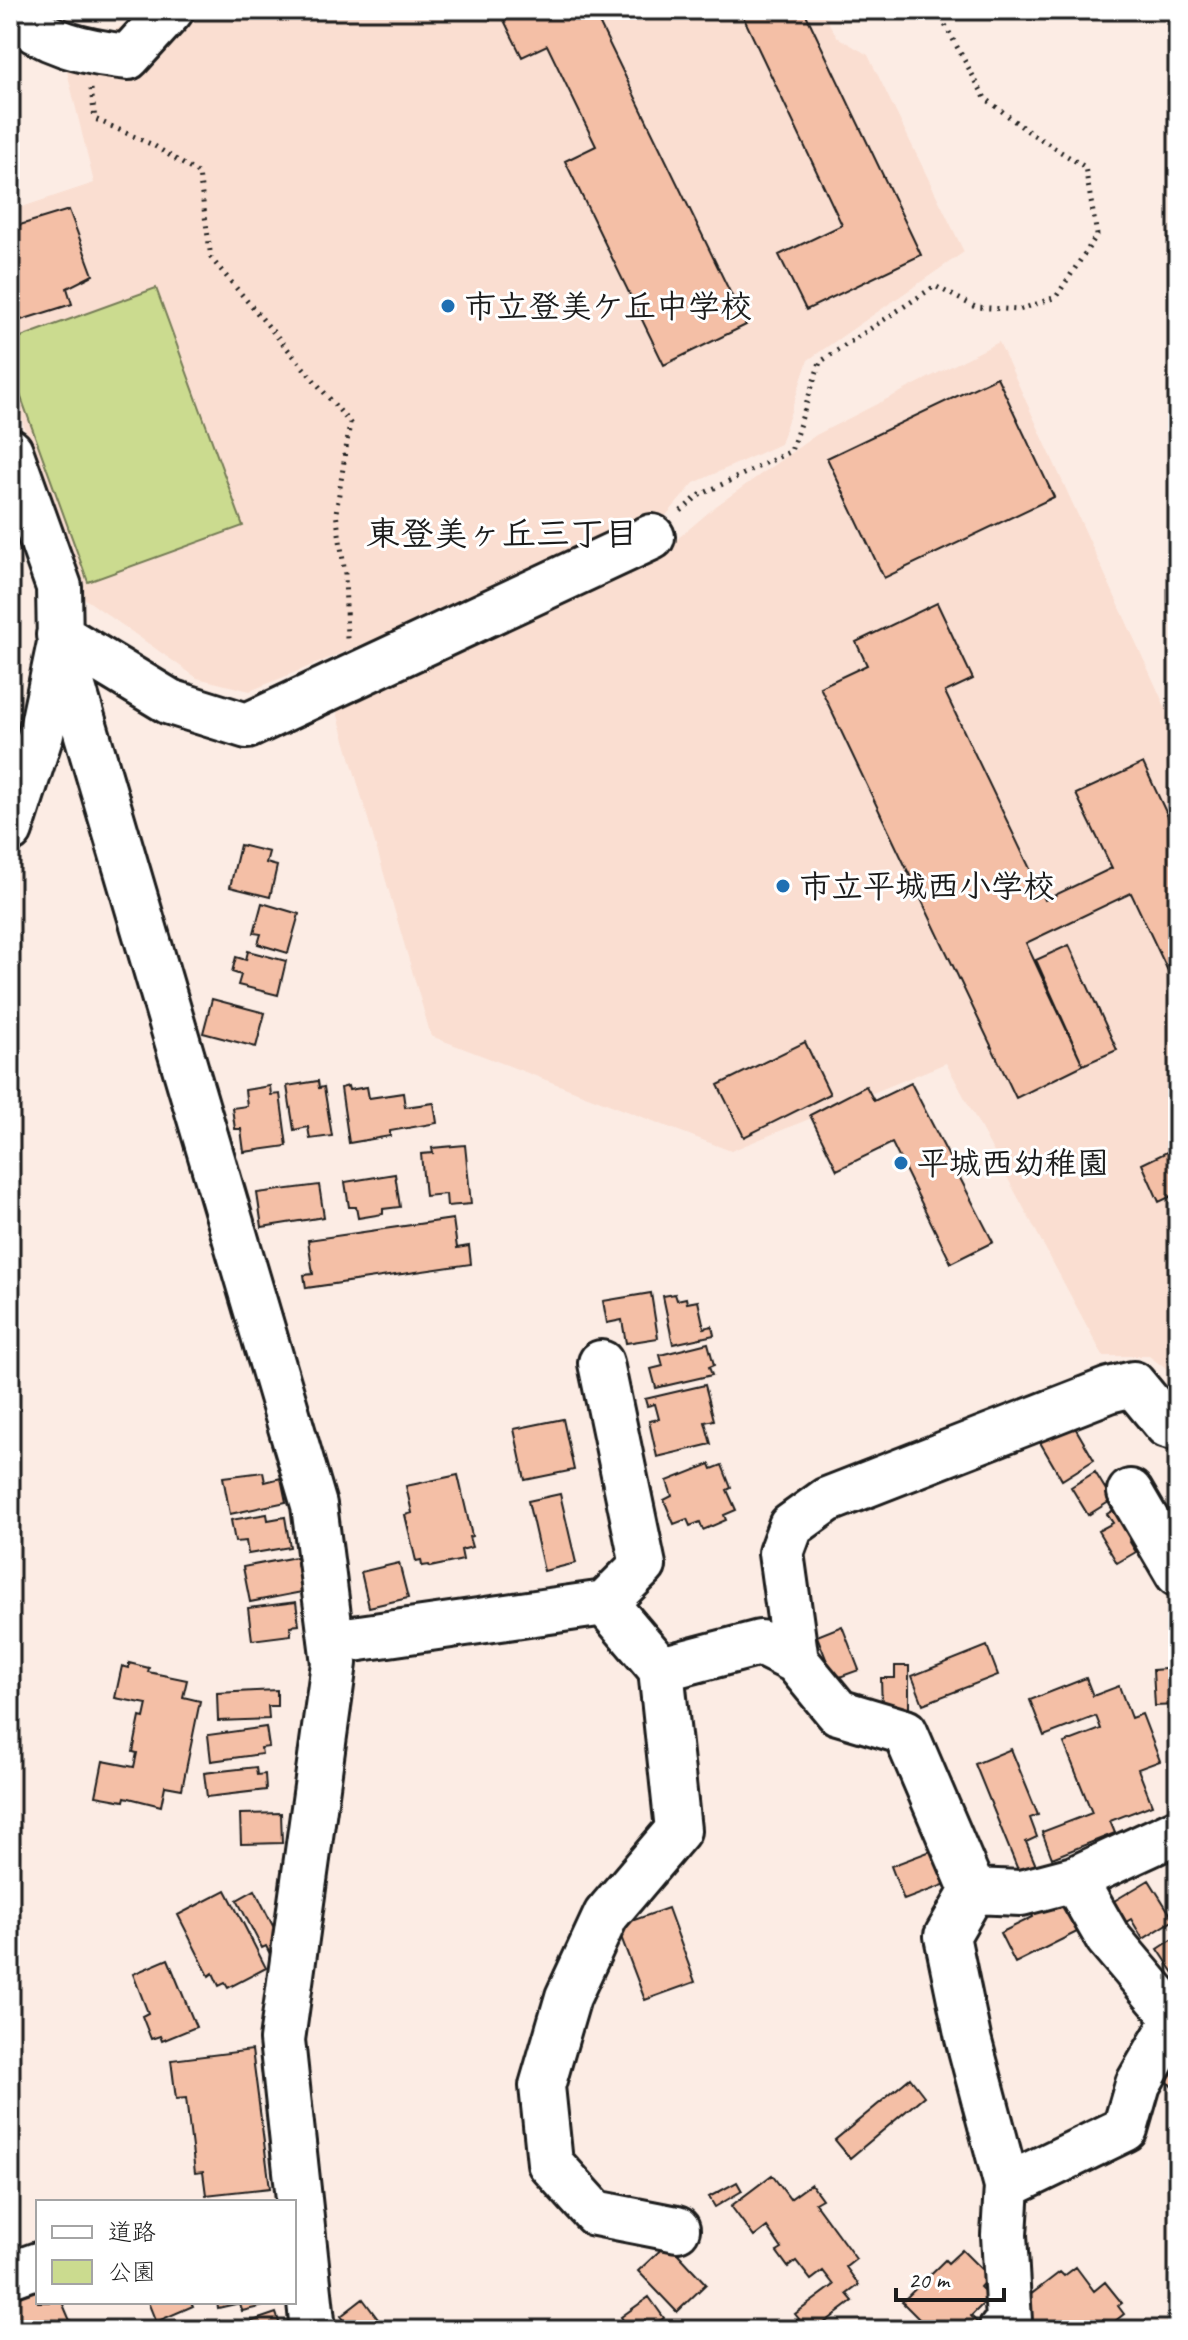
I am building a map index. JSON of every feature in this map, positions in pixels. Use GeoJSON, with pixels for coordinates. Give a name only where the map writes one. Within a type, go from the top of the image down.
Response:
{"type":"FeatureCollection","features":[{"type":"Feature","properties":{"kind":"street"},"geometry":{"type":"LineString","coordinates":[[10,13],[30,30],[86,52],[128,57],[165,12]]}},
{"type":"Feature","properties":{"kind":"street"},"geometry":{"type":"LineString","coordinates":[[10,451],[23,529],[59,587],[59,639],[41,734],[10,830]]}},
{"type":"Feature","properties":{"kind":"street"},"geometry":{"type":"LineString","coordinates":[[59,639],[170,702],[247,726],[652,537]]}},
{"type":"Feature","properties":{"kind":"street"},"geometry":{"type":"LineString","coordinates":[[59,639],[314,1505],[334,1663],[282,2040],[298,2221],[313,2330]]}},
{"type":"Feature","properties":{"kind":"street"},"geometry":{"type":"LineString","coordinates":[[332,1642],[605,1603],[643,1565],[601,1363]]}},
{"type":"Feature","properties":{"kind":"street"},"geometry":{"type":"LineString","coordinates":[[796,1661],[781,1553],[791,1526],[827,1500],[1109,1390],[1133,1384],[1167,1425],[1178,1428]]}},
{"type":"Feature","properties":{"kind":"street"},"geometry":{"type":"LineString","coordinates":[[1130,1492],[1178,1574]]}},
{"type":"Feature","properties":{"kind":"street"},"geometry":{"type":"LineString","coordinates":[[605,1603],[661,1669],[678,1830],[606,1915],[568,1997],[542,2086],[550,2163],[595,2213],[677,2229]]}},
{"type":"Feature","properties":{"kind":"street"},"geometry":{"type":"LineString","coordinates":[[661,1669],[760,1643],[796,1661],[838,1712],[905,1732],[973,1891]]}},
{"type":"Feature","properties":{"kind":"street"},"geometry":{"type":"LineString","coordinates":[[973,1891],[1021,1893],[1074,1879],[1178,1831]]}},
{"type":"Feature","properties":{"kind":"street"},"geometry":{"type":"LineString","coordinates":[[1007,2186],[1125,2129],[1138,2084],[1176,2021],[1108,1938],[1074,1879]]}},
{"type":"Feature","properties":{"kind":"street"},"geometry":{"type":"LineString","coordinates":[[973,1891],[947,1936],[968,2038],[1007,2186],[1004,2235],[1009,2321],[1001,2330]]}},
{"type":"Feature","properties":{"kind":"street"},"geometry":{"type":"LineString","coordinates":[[10,2275],[36,2266]]}},
{"type":"Feature","properties":{"kind":"path"},"geometry":{"type":"LineString","coordinates":[[652,537],[698,496],[791,451],[820,362],[935,286],[975,307],[1019,310],[1056,297],[1097,235],[1085,167],[1026,130],[985,98],[937,10]]}},
{"type":"Feature","properties":{"kind":"path"},"geometry":{"type":"LineString","coordinates":[[86,52],[95,119],[153,145],[199,174],[211,258],[350,423],[336,513],[345,574],[345,635],[360,673]]}},
{"type":"Feature","properties":{"kind":"shaded area","name":"市立登美ケ丘中学校"},"geometry":{"type":"Polygon","coordinates":[[[145,10],[821,10],[837,37],[868,55],[964,252],[808,360],[780,444],[694,483],[663,519],[250,691],[197,678],[84,598],[10,386],[10,211],[94,183],[64,59],[145,10]]]}},
{"type":"Feature","properties":{"kind":"shaded area","name":"市立平城西小学校"},"geometry":{"type":"Polygon","coordinates":[[[999,342],[1178,735],[1178,1378],[1149,1356],[1103,1356],[946,1063],[731,1151],[431,1036],[330,688],[669,546],[716,506],[816,435],[999,342]]]}},
{"type":"Feature","properties":{"kind":"green space"},"geometry":{"type":"Polygon","coordinates":[[[156,288],[243,526],[88,582],[10,367],[10,341],[156,288]]]}},
{"type":"Feature","properties":{"kind":"building"},"geometry":{"type":"Polygon","coordinates":[[[499,10],[593,10],[746,325],[664,365],[565,161],[596,146],[547,45],[522,57],[499,10]]]}},
{"type":"Feature","properties":{"kind":"building"},"geometry":{"type":"Polygon","coordinates":[[[740,10],[804,10],[921,255],[806,310],[779,255],[842,225],[740,10]]]}},
{"type":"Feature","properties":{"kind":"building"},"geometry":{"type":"Polygon","coordinates":[[[69,210],[93,275],[67,288],[72,304],[18,321],[10,305],[10,228],[69,210]]]}},
{"type":"Feature","properties":{"kind":"building"},"geometry":{"type":"Polygon","coordinates":[[[997,377],[1054,497],[884,578],[827,458],[997,377]]]}},
{"type":"Feature","properties":{"kind":"building"},"geometry":{"type":"Polygon","coordinates":[[[937,603],[973,679],[945,692],[1045,900],[1112,868],[1076,794],[1143,763],[1178,838],[1178,992],[1131,893],[1026,943],[1083,1065],[1016,1098],[820,687],[867,665],[856,642],[937,603]]]}},
{"type":"Feature","properties":{"kind":"building"},"geometry":{"type":"Polygon","coordinates":[[[240,845],[269,852],[266,863],[277,866],[270,897],[230,887],[240,845]]]}},
{"type":"Feature","properties":{"kind":"building"},"geometry":{"type":"Polygon","coordinates":[[[262,903],[299,914],[288,953],[258,944],[261,934],[254,933],[262,903]]]}},
{"type":"Feature","properties":{"kind":"building"},"geometry":{"type":"Polygon","coordinates":[[[1069,945],[1117,1050],[1083,1065],[1036,960],[1069,945]]]}},
{"type":"Feature","properties":{"kind":"building"},"geometry":{"type":"Polygon","coordinates":[[[248,951],[286,961],[278,995],[238,985],[241,975],[232,972],[236,957],[246,960],[248,951]]]}},
{"type":"Feature","properties":{"kind":"building"},"geometry":{"type":"Polygon","coordinates":[[[212,999],[265,1013],[256,1047],[203,1033],[212,999]]]}},
{"type":"Feature","properties":{"kind":"building"},"geometry":{"type":"Polygon","coordinates":[[[805,1042],[830,1094],[744,1137],[718,1085],[805,1042]]]}},
{"type":"Feature","properties":{"kind":"building"},"geometry":{"type":"Polygon","coordinates":[[[318,1081],[319,1088],[324,1087],[332,1136],[310,1139],[308,1127],[294,1130],[287,1086],[318,1081]]]}},
{"type":"Feature","properties":{"kind":"building"},"geometry":{"type":"Polygon","coordinates":[[[911,1083],[993,1242],[951,1263],[892,1143],[837,1170],[810,1115],[866,1086],[874,1101],[911,1083]]]}},
{"type":"Feature","properties":{"kind":"building"},"geometry":{"type":"Polygon","coordinates":[[[270,1086],[271,1095],[280,1094],[287,1146],[244,1152],[241,1129],[235,1129],[232,1108],[247,1106],[245,1090],[270,1086]]]}},
{"type":"Feature","properties":{"kind":"building"},"geometry":{"type":"Polygon","coordinates":[[[348,1086],[349,1090],[367,1087],[369,1098],[403,1093],[405,1107],[434,1103],[437,1123],[390,1131],[390,1136],[349,1143],[341,1088],[348,1086]]]}},
{"type":"Feature","properties":{"kind":"building"},"geometry":{"type":"Polygon","coordinates":[[[465,1145],[471,1204],[447,1206],[446,1194],[425,1196],[421,1154],[433,1153],[432,1148],[465,1145]]]}},
{"type":"Feature","properties":{"kind":"building"},"geometry":{"type":"Polygon","coordinates":[[[1171,1150],[1178,1166],[1178,1193],[1159,1202],[1142,1164],[1171,1150]]]}},
{"type":"Feature","properties":{"kind":"building"},"geometry":{"type":"Polygon","coordinates":[[[395,1174],[400,1207],[383,1209],[383,1214],[358,1218],[356,1207],[349,1207],[345,1182],[395,1174]]]}},
{"type":"Feature","properties":{"kind":"building"},"geometry":{"type":"Polygon","coordinates":[[[319,1185],[324,1217],[262,1227],[257,1193],[319,1185]]]}},
{"type":"Feature","properties":{"kind":"building"},"geometry":{"type":"Polygon","coordinates":[[[453,1219],[457,1248],[469,1246],[471,1264],[306,1288],[304,1275],[313,1274],[308,1240],[453,1219]]]}},
{"type":"Feature","properties":{"kind":"building"},"geometry":{"type":"Polygon","coordinates":[[[651,1293],[658,1338],[626,1343],[622,1320],[607,1323],[603,1301],[651,1293]]]}},
{"type":"Feature","properties":{"kind":"building"},"geometry":{"type":"Polygon","coordinates":[[[675,1294],[677,1300],[686,1298],[687,1303],[698,1301],[704,1328],[712,1326],[714,1335],[673,1344],[663,1296],[675,1294]]]}},
{"type":"Feature","properties":{"kind":"building"},"geometry":{"type":"Polygon","coordinates":[[[708,1343],[714,1365],[709,1367],[712,1375],[656,1388],[651,1369],[663,1366],[660,1355],[708,1343]]]}},
{"type":"Feature","properties":{"kind":"building"},"geometry":{"type":"Polygon","coordinates":[[[705,1385],[714,1420],[705,1422],[711,1444],[657,1457],[649,1421],[659,1419],[655,1404],[647,1406],[645,1399],[705,1385]]]}},
{"type":"Feature","properties":{"kind":"building"},"geometry":{"type":"Polygon","coordinates":[[[1066,1412],[1094,1460],[1062,1480],[1034,1432],[1066,1412]]]}},
{"type":"Feature","properties":{"kind":"building"},"geometry":{"type":"Polygon","coordinates":[[[563,1419],[574,1470],[525,1480],[514,1429],[563,1419]]]}},
{"type":"Feature","properties":{"kind":"building"},"geometry":{"type":"Polygon","coordinates":[[[710,1464],[712,1469],[722,1465],[731,1488],[727,1490],[736,1510],[724,1515],[726,1520],[703,1530],[700,1522],[690,1526],[687,1519],[674,1524],[664,1500],[672,1496],[667,1481],[710,1464]]]}},
{"type":"Feature","properties":{"kind":"building"},"geometry":{"type":"Polygon","coordinates":[[[263,1472],[265,1482],[281,1478],[286,1502],[230,1514],[223,1477],[263,1472]]]}},
{"type":"Feature","properties":{"kind":"building"},"geometry":{"type":"Polygon","coordinates":[[[1095,1472],[1112,1500],[1088,1515],[1071,1487],[1095,1472]]]}},
{"type":"Feature","properties":{"kind":"building"},"geometry":{"type":"Polygon","coordinates":[[[458,1475],[472,1547],[461,1550],[463,1560],[422,1566],[421,1560],[416,1561],[405,1515],[412,1513],[406,1486],[458,1475]]]}},
{"type":"Feature","properties":{"kind":"building"},"geometry":{"type":"Polygon","coordinates":[[[560,1494],[576,1563],[544,1571],[528,1501],[560,1494]]]}},
{"type":"Feature","properties":{"kind":"building"},"geometry":{"type":"Polygon","coordinates":[[[1122,1505],[1140,1536],[1130,1542],[1136,1552],[1117,1563],[1098,1531],[1113,1523],[1107,1514],[1122,1505]]]}},
{"type":"Feature","properties":{"kind":"building"},"geometry":{"type":"Polygon","coordinates":[[[267,1514],[268,1520],[285,1517],[290,1547],[248,1554],[246,1541],[235,1542],[231,1520],[267,1514]]]}},
{"type":"Feature","properties":{"kind":"building"},"geometry":{"type":"Polygon","coordinates":[[[296,1557],[302,1592],[250,1602],[243,1567],[296,1557]]]}},
{"type":"Feature","properties":{"kind":"building"},"geometry":{"type":"Polygon","coordinates":[[[399,1563],[408,1598],[369,1607],[361,1572],[399,1563]]]}},
{"type":"Feature","properties":{"kind":"building"},"geometry":{"type":"Polygon","coordinates":[[[296,1602],[299,1625],[290,1626],[291,1635],[252,1640],[248,1608],[296,1602]]]}},
{"type":"Feature","properties":{"kind":"building"},"geometry":{"type":"Polygon","coordinates":[[[842,1626],[859,1670],[834,1679],[817,1636],[842,1626]]]}},
{"type":"Feature","properties":{"kind":"building"},"geometry":{"type":"Polygon","coordinates":[[[987,1646],[998,1675],[923,1704],[912,1676],[987,1646]]]}},
{"type":"Feature","properties":{"kind":"building"},"geometry":{"type":"Polygon","coordinates":[[[129,1663],[149,1668],[148,1672],[187,1680],[183,1697],[200,1701],[182,1789],[165,1786],[161,1806],[125,1797],[124,1801],[96,1796],[103,1761],[134,1767],[137,1753],[133,1752],[140,1717],[144,1718],[147,1704],[115,1698],[122,1666],[129,1668],[129,1663]]]}},
{"type":"Feature","properties":{"kind":"building"},"geometry":{"type":"Polygon","coordinates":[[[895,1666],[909,1666],[909,1709],[882,1709],[881,1678],[895,1678],[895,1666]]]}},
{"type":"Feature","properties":{"kind":"building"},"geometry":{"type":"Polygon","coordinates":[[[1178,1668],[1178,1705],[1155,1706],[1153,1670],[1178,1668]]]}},
{"type":"Feature","properties":{"kind":"building"},"geometry":{"type":"Polygon","coordinates":[[[1086,1678],[1093,1696],[1119,1686],[1131,1718],[1142,1714],[1160,1761],[1138,1769],[1152,1805],[1110,1821],[1115,1833],[1052,1858],[1042,1832],[1092,1813],[1064,1743],[1101,1729],[1096,1716],[1044,1736],[1030,1700],[1086,1678]]]}},
{"type":"Feature","properties":{"kind":"building"},"geometry":{"type":"Polygon","coordinates":[[[277,1690],[277,1706],[268,1706],[269,1719],[218,1721],[217,1693],[277,1690]]]}},
{"type":"Feature","properties":{"kind":"building"},"geometry":{"type":"Polygon","coordinates":[[[266,1727],[269,1747],[261,1748],[262,1754],[211,1761],[208,1735],[266,1727]]]}},
{"type":"Feature","properties":{"kind":"building"},"geometry":{"type":"Polygon","coordinates":[[[1011,1749],[1038,1815],[1030,1818],[1037,1837],[1026,1842],[1037,1868],[1020,1875],[975,1764],[1011,1749]]]}},
{"type":"Feature","properties":{"kind":"building"},"geometry":{"type":"Polygon","coordinates":[[[256,1767],[257,1775],[265,1774],[266,1790],[207,1797],[204,1773],[256,1767]]]}},
{"type":"Feature","properties":{"kind":"building"},"geometry":{"type":"Polygon","coordinates":[[[281,1813],[282,1843],[241,1844],[240,1814],[281,1813]]]}},
{"type":"Feature","properties":{"kind":"building"},"geometry":{"type":"Polygon","coordinates":[[[936,1849],[949,1883],[904,1900],[891,1866],[936,1849]]]}},
{"type":"Feature","properties":{"kind":"building"},"geometry":{"type":"Polygon","coordinates":[[[1149,1880],[1174,1920],[1143,1939],[1131,1919],[1126,1922],[1114,1901],[1149,1880]]]}},
{"type":"Feature","properties":{"kind":"building"},"geometry":{"type":"Polygon","coordinates":[[[226,1890],[266,1968],[228,1988],[225,1983],[219,1986],[213,1973],[209,1976],[178,1915],[226,1890]]]}},
{"type":"Feature","properties":{"kind":"building"},"geometry":{"type":"Polygon","coordinates":[[[255,1890],[280,1940],[271,1945],[276,1953],[271,1956],[266,1946],[262,1948],[237,1900],[255,1890]]]}},
{"type":"Feature","properties":{"kind":"building"},"geometry":{"type":"Polygon","coordinates":[[[1060,1892],[1079,1931],[1015,1963],[1000,1933],[1033,1917],[1029,1908],[1060,1892]]]}},
{"type":"Feature","properties":{"kind":"building"},"geometry":{"type":"Polygon","coordinates":[[[668,1908],[695,1982],[645,2000],[617,1926],[668,1908]]]}},
{"type":"Feature","properties":{"kind":"building"},"geometry":{"type":"Polygon","coordinates":[[[1178,1936],[1178,1971],[1174,1973],[1158,1949],[1178,1936]]]}},
{"type":"Feature","properties":{"kind":"building"},"geometry":{"type":"Polygon","coordinates":[[[168,1959],[196,2027],[162,2041],[160,2036],[151,2039],[142,2016],[148,2013],[133,1974],[168,1959]]]}},
{"type":"Feature","properties":{"kind":"building"},"geometry":{"type":"Polygon","coordinates":[[[252,2050],[270,2188],[206,2195],[203,2172],[195,2173],[186,2098],[176,2099],[171,2060],[252,2050]]]}},
{"type":"Feature","properties":{"kind":"building"},"geometry":{"type":"Polygon","coordinates":[[[1178,2052],[1178,2093],[1158,2072],[1178,2052]]]}},
{"type":"Feature","properties":{"kind":"building"},"geometry":{"type":"Polygon","coordinates":[[[910,2078],[924,2096],[850,2158],[835,2140],[910,2078]]]}},
{"type":"Feature","properties":{"kind":"building"},"geometry":{"type":"Polygon","coordinates":[[[772,2175],[790,2199],[811,2184],[822,2199],[815,2203],[856,2259],[846,2267],[859,2285],[847,2294],[853,2301],[815,2330],[798,2330],[793,2323],[799,2319],[795,2314],[834,2285],[823,2271],[811,2280],[796,2261],[788,2267],[777,2252],[782,2249],[767,2227],[754,2237],[731,2206],[772,2175]]]}},
{"type":"Feature","properties":{"kind":"building"},"geometry":{"type":"Polygon","coordinates":[[[737,2182],[742,2191],[715,2207],[709,2197],[737,2182]]]}},
{"type":"Feature","properties":{"kind":"building"},"geometry":{"type":"Polygon","coordinates":[[[668,2243],[706,2284],[677,2312],[638,2271],[668,2243]]]}},
{"type":"Feature","properties":{"kind":"building"},"geometry":{"type":"Polygon","coordinates":[[[962,2250],[989,2277],[980,2287],[990,2297],[971,2316],[977,2322],[969,2330],[918,2330],[916,2328],[922,2322],[902,2302],[945,2260],[948,2263],[962,2250]]]}},
{"type":"Feature","properties":{"kind":"building"},"geometry":{"type":"Polygon","coordinates":[[[1076,2267],[1094,2291],[1105,2282],[1122,2303],[1118,2306],[1124,2314],[1104,2330],[1038,2330],[1021,2308],[1025,2299],[1060,2272],[1064,2276],[1076,2267]]]}},
{"type":"Feature","properties":{"kind":"building"},"geometry":{"type":"Polygon","coordinates":[[[36,2284],[36,2304],[63,2304],[74,2330],[10,2330],[10,2295],[36,2284]]]}},
{"type":"Feature","properties":{"kind":"building"},"geometry":{"type":"Polygon","coordinates":[[[649,2297],[664,2318],[646,2330],[630,2330],[621,2317],[649,2297]]]}},
{"type":"Feature","properties":{"kind":"building"},"geometry":{"type":"Polygon","coordinates":[[[363,2299],[386,2330],[352,2330],[341,2316],[363,2299]]]}},
{"type":"Feature","properties":{"kind":"building"},"geometry":{"type":"Polygon","coordinates":[[[149,2304],[193,2306],[156,2322],[149,2304]]]}},
{"type":"Feature","properties":{"kind":"building"},"geometry":{"type":"Polygon","coordinates":[[[240,2304],[268,2305],[242,2311],[240,2304]]]}},
{"type":"Feature","properties":{"kind":"building"},"geometry":{"type":"Polygon","coordinates":[[[276,2313],[280,2325],[266,2330],[249,2330],[247,2323],[276,2313]]]}},
{"type":"Feature","properties":{"kind":"place","name":"市立登美ケ丘中学校"},"geometry":{"type":"Point","coordinates":[448,306]}},
{"type":"Feature","properties":{"kind":"place","name":"市立平城西小学校"},"geometry":{"type":"Point","coordinates":[783,886]}},
{"type":"Feature","properties":{"kind":"place","name":"平城西幼稚園"},"geometry":{"type":"Point","coordinates":[901,1163]}},
{"type":"Feature","properties":{"kind":"district","name":"東登美ヶ丘三丁目"},"geometry":{"type":"Point","coordinates":[502,533]}}]}
